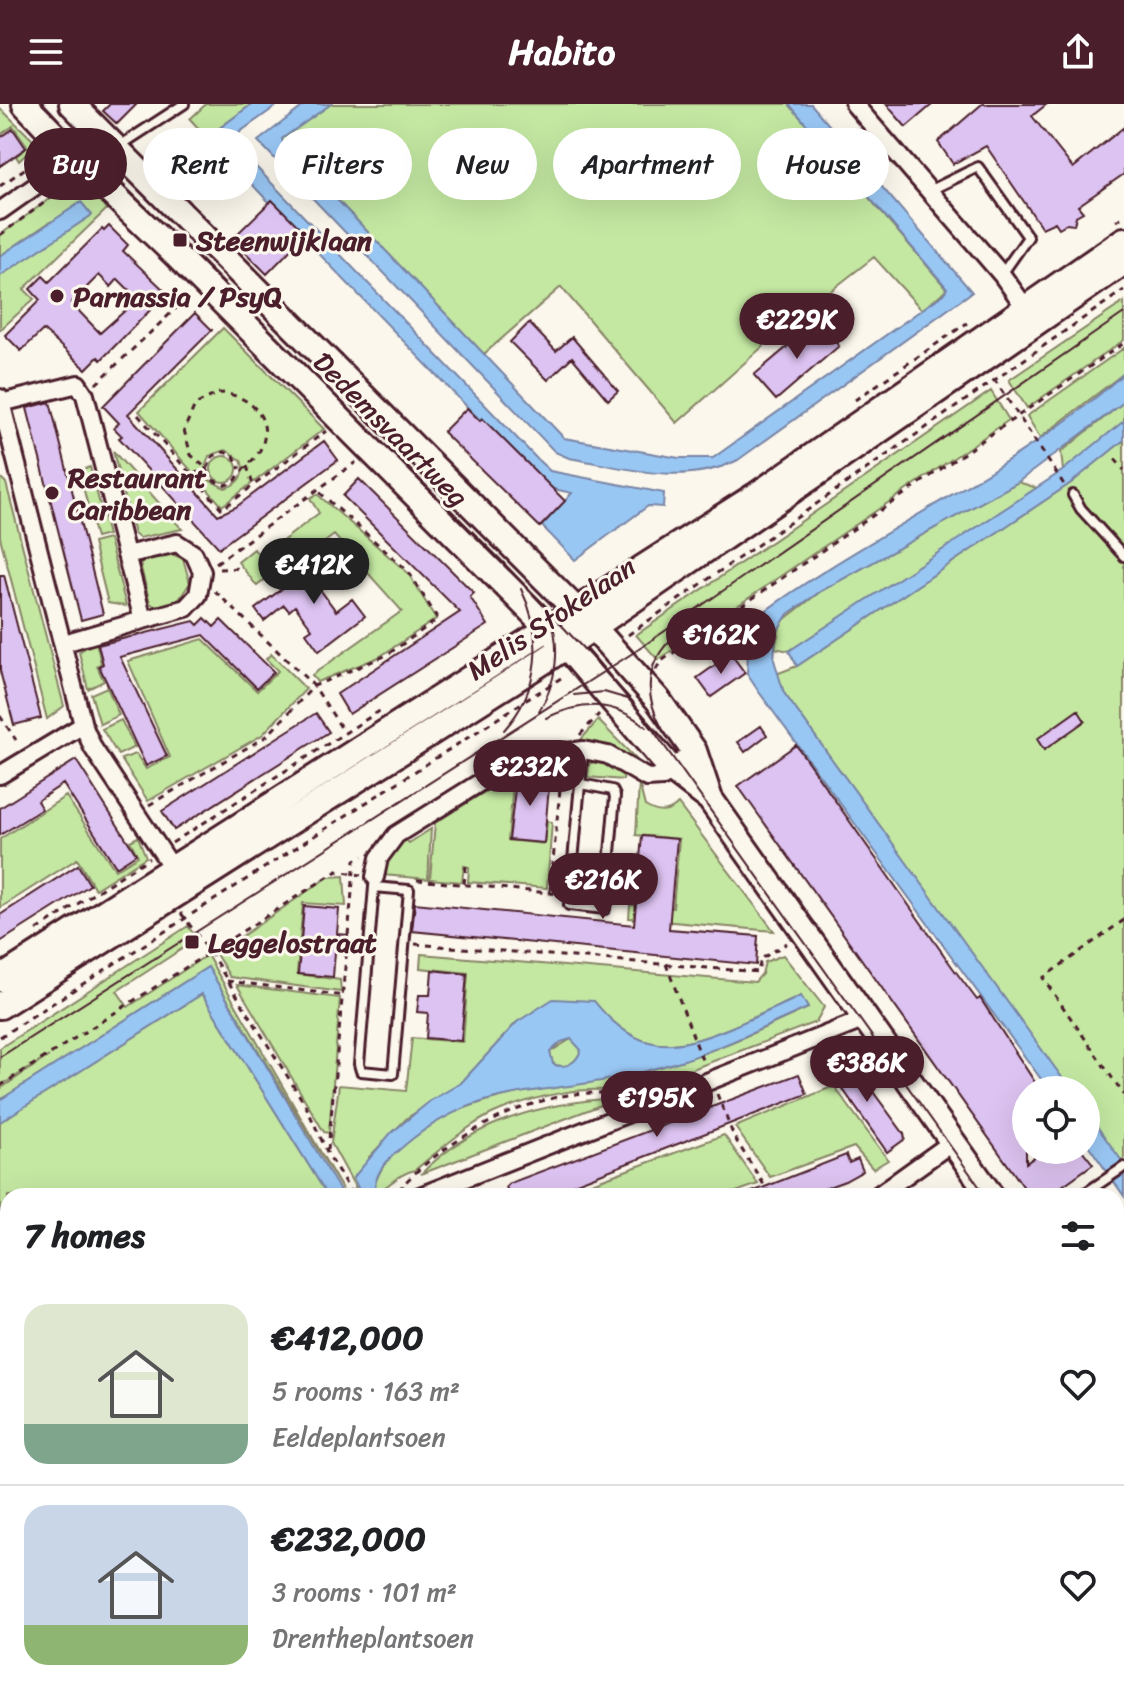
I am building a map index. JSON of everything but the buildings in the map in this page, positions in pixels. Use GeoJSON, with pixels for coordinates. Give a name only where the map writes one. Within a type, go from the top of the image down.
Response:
{"type":"FeatureCollection","features":[{"type":"Feature","properties":{"kind":"street","name":"Dedemsvaartweg"},"geometry":{"type":"LineString","coordinates":[[25,104],[44,128]]}},
{"type":"Feature","properties":{"kind":"street","name":"Dedemsvaartweg"},"geometry":{"type":"LineString","coordinates":[[72,104],[96,128]]}},
{"type":"Feature","properties":{"kind":"street"},"geometry":{"type":"LineString","coordinates":[[854,104],[1002,275],[1031,315]]}},
{"type":"Feature","properties":{"kind":"street","name":"Dedemsvaartweg"},"geometry":{"type":"LineString","coordinates":[[127,160],[174,211],[585,619],[658,700],[694,751],[710,799],[986,1188]]}},
{"type":"Feature","properties":{"kind":"street"},"geometry":{"type":"LineString","coordinates":[[0,211],[24,194]]}},
{"type":"Feature","properties":{"kind":"street","name":"Dedemsvaartweg"},"geometry":{"type":"LineString","coordinates":[[114,200],[174,253],[557,637],[672,770],[710,799]]}},
{"type":"Feature","properties":{"kind":"street","name":"Melis Stokelaan"},"geometry":{"type":"LineString","coordinates":[[1031,315],[1124,240]]}},
{"type":"Feature","properties":{"kind":"street","name":"Melis Stokelaan"},"geometry":{"type":"LineString","coordinates":[[0,979],[557,637],[755,496],[1031,315],[1124,262]]}},
{"type":"Feature","properties":{"kind":"street"},"geometry":{"type":"LineString","coordinates":[[143,620],[85,395],[78,384],[1,401],[7,455],[64,643],[83,725],[93,748],[136,813],[167,878]]}},
{"type":"Feature","properties":{"kind":"street"},"geometry":{"type":"LineString","coordinates":[[64,643],[186,608],[198,595],[204,575],[194,554],[177,543],[126,555]]}},
{"type":"Feature","properties":{"kind":"street"},"geometry":{"type":"LineString","coordinates":[[0,775],[83,725]]}},
{"type":"Feature","properties":{"kind":"street"},"geometry":{"type":"LineString","coordinates":[[375,882],[379,858],[396,835],[519,758],[571,750],[608,755],[647,778],[663,777],[694,751]]}},
{"type":"Feature","properties":{"kind":"street","name":"Melis Stokelaan"},"geometry":{"type":"LineString","coordinates":[[0,1006],[167,878]]}},
{"type":"Feature","properties":{"kind":"street"},"geometry":{"type":"LineString","coordinates":[[440,1188],[865,1019]]}},
{"type":"Feature","properties":{"kind":"street"},"geometry":{"type":"LineString","coordinates":[[888,1188],[954,1141]]}},
{"type":"Feature","properties":{"kind":"lane"},"geometry":{"type":"LineString","coordinates":[[127,141],[184,104]]}},
{"type":"Feature","properties":{"kind":"lane"},"geometry":{"type":"LineString","coordinates":[[929,191],[978,167],[1028,237],[1002,275]]}},
{"type":"Feature","properties":{"kind":"lane"},"geometry":{"type":"LineString","coordinates":[[1070,492],[1081,509],[1124,556]]}},
{"type":"Feature","properties":{"kind":"lane"},"geometry":{"type":"LineString","coordinates":[[571,750],[581,784],[569,905],[605,909],[615,796],[612,790],[581,784]]}},
{"type":"Feature","properties":{"kind":"lane"},"geometry":{"type":"LineString","coordinates":[[375,882],[409,890],[393,1074],[361,1071],[359,1064],[375,882]]}},
{"type":"Feature","properties":{"kind":"lane"},"geometry":{"type":"LineString","coordinates":[[1092,1188],[1124,1167]]}},
{"type":"Feature","properties":{"kind":"path"},"geometry":{"type":"LineString","coordinates":[[0,186],[24,177]]}},
{"type":"Feature","properties":{"kind":"path"},"geometry":{"type":"LineString","coordinates":[[0,235],[33,200]]}},
{"type":"Feature","properties":{"kind":"path","name":"Melis Stokelaan"},"geometry":{"type":"LineString","coordinates":[[626,637],[1124,290]]}},
{"type":"Feature","properties":{"kind":"path"},"geometry":{"type":"LineString","coordinates":[[85,395],[193,292]]}},
{"type":"Feature","properties":{"kind":"path"},"geometry":{"type":"LineString","coordinates":[[655,672],[660,662],[1124,343]]}},
{"type":"Feature","properties":{"kind":"path"},"geometry":{"type":"LineString","coordinates":[[994,379],[1070,492]]}},
{"type":"Feature","properties":{"kind":"path"},"geometry":{"type":"LineString","coordinates":[[218,393],[245,398],[262,418],[263,444],[247,465],[240,469],[236,480],[221,485],[212,480],[207,469],[191,455],[184,430],[195,405],[218,393]]}},
{"type":"Feature","properties":{"kind":"path"},"geometry":{"type":"LineString","coordinates":[[138,415],[222,509],[329,429]]}},
{"type":"Feature","properties":{"kind":"path"},"geometry":{"type":"LineString","coordinates":[[191,475],[207,469],[213,456],[224,452],[234,456],[240,469]]}},
{"type":"Feature","properties":{"kind":"path"},"geometry":{"type":"LineString","coordinates":[[1115,459],[1124,470]]}},
{"type":"Feature","properties":{"kind":"path"},"geometry":{"type":"LineString","coordinates":[[204,575],[360,460]]}},
{"type":"Feature","properties":{"kind":"path"},"geometry":{"type":"LineString","coordinates":[[247,465],[253,485]]}},
{"type":"Feature","properties":{"kind":"path"},"geometry":{"type":"LineString","coordinates":[[136,813],[267,736],[314,686],[387,655],[438,619],[408,571],[317,490]]}},
{"type":"Feature","properties":{"kind":"path"},"geometry":{"type":"LineString","coordinates":[[204,575],[216,570],[242,568]]}},
{"type":"Feature","properties":{"kind":"path"},"geometry":{"type":"LineString","coordinates":[[204,575],[216,593],[314,686],[344,732]]}},
{"type":"Feature","properties":{"kind":"path","name":"Melis Stokelaan"},"geometry":{"type":"LineString","coordinates":[[0,1037],[565,675]]}},
{"type":"Feature","properties":{"kind":"path"},"geometry":{"type":"LineString","coordinates":[[550,892],[571,750],[601,711]]}},
{"type":"Feature","properties":{"kind":"path"},"geometry":{"type":"LineString","coordinates":[[0,716],[16,740]]}},
{"type":"Feature","properties":{"kind":"path"},"geometry":{"type":"LineString","coordinates":[[328,1154],[345,996],[355,860]]}},
{"type":"Feature","properties":{"kind":"path"},"geometry":{"type":"LineString","coordinates":[[464,884],[466,866]]}},
{"type":"Feature","properties":{"kind":"path"},"geometry":{"type":"LineString","coordinates":[[0,1086],[337,871],[375,882],[464,884],[570,895]]}},
{"type":"Feature","properties":{"kind":"path"},"geometry":{"type":"LineString","coordinates":[[167,878],[184,919],[211,954],[306,1106],[328,1154],[348,1188]]}},
{"type":"Feature","properties":{"kind":"path"},"geometry":{"type":"LineString","coordinates":[[1124,920],[1043,978],[1124,1095]]}},
{"type":"Feature","properties":{"kind":"path"},"geometry":{"type":"LineString","coordinates":[[405,943],[758,972],[761,959],[790,941]]}},
{"type":"Feature","properties":{"kind":"path"},"geometry":{"type":"LineString","coordinates":[[227,981],[345,996]]}},
{"type":"Feature","properties":{"kind":"path"},"geometry":{"type":"LineString","coordinates":[[404,1188],[402,1186],[419,1168],[504,1113],[545,1102],[601,1094],[649,1105]]}},
{"type":"Feature","properties":{"kind":"green space"},"geometry":{"type":"Polygon","coordinates":[[[206,104],[252,104],[220,128],[198,128],[190,119],[206,104]]]}},
{"type":"Feature","properties":{"kind":"green space"},"geometry":{"type":"Polygon","coordinates":[[[331,104],[789,104],[809,128],[757,128],[757,200],[871,200],[947,289],[922,310],[874,257],[787,325],[677,423],[561,287],[484,354],[337,200],[412,200],[412,128],[297,128],[331,104]]]}},
{"type":"Feature","properties":{"kind":"green space"},"geometry":{"type":"Polygon","coordinates":[[[0,108],[24,131],[24,141],[13,126],[0,135],[0,108]]]}},
{"type":"Feature","properties":{"kind":"green space"},"geometry":{"type":"Polygon","coordinates":[[[24,150],[24,156],[19,161],[16,156],[24,150]]]}},
{"type":"Feature","properties":{"kind":"green space"},"geometry":{"type":"Polygon","coordinates":[[[48,200],[100,200],[108,208],[24,289],[34,299],[0,330],[0,276],[92,214],[50,222],[0,256],[0,235],[48,200]]]}},
{"type":"Feature","properties":{"kind":"green space"},"geometry":{"type":"Polygon","coordinates":[[[1124,302],[1124,340],[1027,408],[1009,380],[1124,302]]]}},
{"type":"Feature","properties":{"kind":"green space"},"geometry":{"type":"Polygon","coordinates":[[[223,328],[324,429],[222,506],[139,411],[223,328]],[[226,450],[209,456],[205,468],[209,480],[225,488],[235,484],[242,474],[241,460],[226,450]]]}},
{"type":"Feature","properties":{"kind":"green space"},"geometry":{"type":"Polygon","coordinates":[[[1124,348],[1124,373],[1040,438],[1027,416],[1124,348]]]}},
{"type":"Feature","properties":{"kind":"green space"},"geometry":{"type":"Polygon","coordinates":[[[991,391],[1009,420],[658,660],[636,635],[991,391]]]}},
{"type":"Feature","properties":{"kind":"green space"},"geometry":{"type":"Polygon","coordinates":[[[1124,402],[1124,421],[1063,471],[1061,452],[1124,402]]]}},
{"type":"Feature","properties":{"kind":"green space"},"geometry":{"type":"Polygon","coordinates":[[[1124,440],[1124,1165],[1100,1132],[1100,1076],[1060,1076],[784,693],[776,674],[797,666],[1071,483],[1124,440]]]}},
{"type":"Feature","properties":{"kind":"green space"},"geometry":{"type":"Polygon","coordinates":[[[113,451],[182,529],[139,538],[134,534],[113,451]]]}},
{"type":"Feature","properties":{"kind":"green space"},"geometry":{"type":"Polygon","coordinates":[[[224,456],[233,460],[237,469],[233,478],[224,482],[215,478],[211,469],[215,460],[224,456]]]}},
{"type":"Feature","properties":{"kind":"green space"},"geometry":{"type":"Polygon","coordinates":[[[90,467],[108,535],[96,538],[79,471],[90,467]]]}},
{"type":"Feature","properties":{"kind":"green space"},"geometry":{"type":"Polygon","coordinates":[[[0,477],[6,483],[64,706],[47,719],[0,537],[0,477]]]}},
{"type":"Feature","properties":{"kind":"green space"},"geometry":{"type":"Polygon","coordinates":[[[1018,482],[1037,488],[789,651],[775,648],[781,622],[821,591],[1018,482]]]}},
{"type":"Feature","properties":{"kind":"green space"},"geometry":{"type":"Polygon","coordinates":[[[317,494],[408,573],[436,619],[379,657],[317,682],[312,675],[402,611],[334,535],[290,569],[276,546],[319,513],[310,498],[317,494]]]}},
{"type":"Feature","properties":{"kind":"green space"},"geometry":{"type":"Polygon","coordinates":[[[109,539],[126,606],[108,603],[93,543],[109,539]]]}},
{"type":"Feature","properties":{"kind":"green space"},"geometry":{"type":"Polygon","coordinates":[[[254,549],[273,573],[257,586],[238,562],[254,549]]]}},
{"type":"Feature","properties":{"kind":"green space"},"geometry":{"type":"Polygon","coordinates":[[[168,552],[183,559],[190,583],[178,601],[156,607],[150,603],[140,564],[147,558],[163,558],[162,553],[168,552]]]}},
{"type":"Feature","properties":{"kind":"green space"},"geometry":{"type":"Polygon","coordinates":[[[203,639],[257,691],[278,671],[266,659],[271,654],[306,689],[262,735],[148,801],[121,759],[136,754],[146,769],[170,757],[128,661],[203,639]]]}},
{"type":"Feature","properties":{"kind":"green space"},"geometry":{"type":"Polygon","coordinates":[[[96,641],[101,663],[97,666],[104,681],[88,689],[79,652],[96,641]]]}},
{"type":"Feature","properties":{"kind":"green space"},"geometry":{"type":"Polygon","coordinates":[[[107,687],[119,715],[100,724],[91,694],[107,687]]]}},
{"type":"Feature","properties":{"kind":"green space"},"geometry":{"type":"Polygon","coordinates":[[[121,720],[135,747],[118,755],[102,729],[121,720]]]}},
{"type":"Feature","properties":{"kind":"green space"},"geometry":{"type":"Polygon","coordinates":[[[598,720],[637,760],[635,763],[578,743],[598,720]]]}},
{"type":"Feature","properties":{"kind":"green space"},"geometry":{"type":"Polygon","coordinates":[[[560,755],[557,782],[551,781],[551,774],[514,772],[508,840],[545,844],[547,821],[552,822],[547,888],[468,882],[469,867],[464,866],[462,882],[430,879],[435,823],[505,779],[503,774],[526,763],[560,755]]]}},
{"type":"Feature","properties":{"kind":"green space"},"geometry":{"type":"Polygon","coordinates":[[[600,759],[624,770],[623,780],[588,777],[589,764],[600,759]]]}},
{"type":"Feature","properties":{"kind":"green space"},"geometry":{"type":"Polygon","coordinates":[[[639,783],[645,806],[662,812],[678,804],[774,931],[629,918],[630,905],[673,908],[679,839],[636,835],[639,783]]]}},
{"type":"Feature","properties":{"kind":"green space"},"geometry":{"type":"Polygon","coordinates":[[[66,796],[115,870],[138,856],[130,841],[138,837],[146,857],[95,889],[77,859],[0,908],[0,839],[66,796]]]}},
{"type":"Feature","properties":{"kind":"green space"},"geometry":{"type":"Polygon","coordinates":[[[431,829],[428,879],[383,875],[387,859],[404,837],[409,843],[431,829]]]}},
{"type":"Feature","properties":{"kind":"green space"},"geometry":{"type":"Polygon","coordinates":[[[344,876],[346,906],[303,903],[297,974],[340,980],[341,992],[230,977],[216,954],[328,877],[344,876]]]}},
{"type":"Feature","properties":{"kind":"green space"},"geometry":{"type":"Polygon","coordinates":[[[188,926],[197,939],[117,991],[128,1007],[207,955],[341,1188],[208,967],[0,1100],[0,1089],[49,1056],[0,1086],[0,1048],[188,926]]]}},
{"type":"Feature","properties":{"kind":"green space"},"geometry":{"type":"Polygon","coordinates":[[[421,954],[755,982],[762,974],[765,962],[783,955],[824,1007],[816,1022],[627,1094],[597,1090],[563,1093],[501,1110],[467,1129],[415,1170],[383,1188],[356,1188],[331,1143],[339,1085],[406,1091],[412,1038],[463,1042],[468,973],[420,968],[421,954]],[[801,996],[711,1035],[673,1044],[641,1040],[610,1019],[594,1001],[517,1022],[461,1083],[407,1118],[369,1157],[375,1182],[397,1149],[428,1125],[467,1107],[511,1094],[646,1069],[731,1043],[808,1008],[801,996]]]}},
{"type":"Feature","properties":{"kind":"green space"},"geometry":{"type":"Polygon","coordinates":[[[237,985],[340,998],[329,1133],[324,1132],[237,985]]]}},
{"type":"Feature","properties":{"kind":"green space"},"geometry":{"type":"Polygon","coordinates":[[[202,994],[323,1188],[0,1188],[0,1122],[202,994]]]}},
{"type":"Feature","properties":{"kind":"green space"},"geometry":{"type":"Polygon","coordinates":[[[571,1039],[578,1043],[581,1050],[577,1058],[567,1065],[553,1064],[550,1052],[571,1039]]]}},
{"type":"Feature","properties":{"kind":"green space"},"geometry":{"type":"Polygon","coordinates":[[[834,1086],[888,1160],[873,1169],[854,1147],[770,1177],[735,1127],[834,1086]]]}},
{"type":"Feature","properties":{"kind":"green space"},"geometry":{"type":"Polygon","coordinates":[[[614,1100],[421,1174],[460,1142],[504,1120],[553,1106],[614,1100]]]}},
{"type":"Feature","properties":{"kind":"green space"},"geometry":{"type":"Polygon","coordinates":[[[724,1135],[758,1184],[747,1188],[578,1188],[724,1135]]]}},
{"type":"Feature","properties":{"kind":"water"},"geometry":{"type":"Polygon","coordinates":[[[252,104],[279,104],[246,128],[220,128],[252,104]]]}},
{"type":"Feature","properties":{"kind":"water"},"geometry":{"type":"Polygon","coordinates":[[[306,104],[331,104],[297,128],[275,128],[306,104]]]}},
{"type":"Feature","properties":{"kind":"water"},"geometry":{"type":"Polygon","coordinates":[[[789,104],[811,104],[832,128],[810,128],[789,104]]]}},
{"type":"Feature","properties":{"kind":"water"},"geometry":{"type":"Polygon","coordinates":[[[274,129],[274,158],[258,141],[274,129]]]}},
{"type":"Feature","properties":{"kind":"water"},"geometry":{"type":"Polygon","coordinates":[[[258,169],[274,186],[274,200],[288,200],[550,471],[664,493],[663,507],[648,506],[575,560],[542,526],[572,493],[549,488],[258,191],[258,169]]]}},
{"type":"Feature","properties":{"kind":"water"},"geometry":{"type":"Polygon","coordinates":[[[889,195],[972,292],[738,460],[717,468],[676,474],[633,470],[569,458],[555,452],[314,200],[337,200],[564,438],[679,458],[713,458],[945,293],[947,288],[871,200],[889,200],[889,195]]]}},
{"type":"Feature","properties":{"kind":"water"},"geometry":{"type":"Polygon","coordinates":[[[81,202],[92,215],[0,276],[0,256],[81,202]]]}},
{"type":"Feature","properties":{"kind":"water"},"geometry":{"type":"Polygon","coordinates":[[[1124,373],[1124,402],[1018,482],[821,591],[788,614],[776,633],[774,660],[784,693],[1061,1076],[1039,1076],[747,674],[749,623],[842,560],[988,473],[1081,409],[1124,373]]]}},
{"type":"Feature","properties":{"kind":"water"},"geometry":{"type":"Polygon","coordinates":[[[1124,421],[1124,440],[1071,483],[797,666],[789,651],[1062,471],[1124,421]]]}},
{"type":"Feature","properties":{"kind":"water"},"geometry":{"type":"Polygon","coordinates":[[[208,967],[338,1188],[323,1188],[202,994],[0,1122],[0,1100],[208,967]]]}},
{"type":"Feature","properties":{"kind":"water"},"geometry":{"type":"Polygon","coordinates":[[[801,996],[808,1008],[700,1055],[648,1071],[504,1096],[455,1112],[431,1125],[390,1158],[378,1174],[375,1188],[358,1188],[353,1178],[390,1134],[430,1101],[461,1083],[517,1022],[553,999],[594,1001],[625,1031],[657,1044],[691,1041],[732,1027],[801,996]],[[571,1039],[561,1042],[550,1052],[553,1064],[562,1066],[577,1058],[581,1050],[571,1039]]]}},
{"type":"Feature","properties":{"kind":"water"},"geometry":{"type":"Polygon","coordinates":[[[1100,1131],[1124,1164],[1124,1188],[1118,1188],[1100,1162],[1100,1131]]]}},
{"type":"Feature","properties":{"kind":"tram line"},"geometry":{"type":"LineString","coordinates":[[42,104],[500,559],[633,702],[980,1188]]}},
{"type":"Feature","properties":{"kind":"tram line"},"geometry":{"type":"LineString","coordinates":[[0,1057],[636,651],[1124,313]]}},
{"type":"Feature","properties":{"kind":"tram line"},"geometry":{"type":"LineString","coordinates":[[504,730],[525,698],[535,662],[533,625],[521,589]]}},
{"type":"Feature","properties":{"kind":"tram line"},"geometry":{"type":"LineString","coordinates":[[539,711],[550,688],[555,664],[555,640],[550,615]]}},
{"type":"Feature","properties":{"kind":"tram line"},"geometry":{"type":"LineString","coordinates":[[662,728],[652,702],[650,677],[659,654],[678,633]]}},
{"type":"Feature","properties":{"kind":"tram line"},"geometry":{"type":"LineString","coordinates":[[574,695],[604,692],[628,699]]}},
{"type":"Feature","properties":{"kind":"tram line"},"geometry":{"type":"LineString","coordinates":[[546,718],[573,708],[598,706],[622,712],[646,727]]}},
{"type":"Feature","properties":{"kind":"place","name":"Steenwijklaan"},"geometry":{"type":"Point","coordinates":[180,240]}},
{"type":"Feature","properties":{"kind":"place","name":"Parnassia / PsyQ"},"geometry":{"type":"Point","coordinates":[57,296]}},
{"type":"Feature","properties":{"kind":"place","name":"Restaurant Caribbean"},"geometry":{"type":"Point","coordinates":[52,493]}},
{"type":"Feature","properties":{"kind":"place","name":"Leggelostraat"},"geometry":{"type":"Point","coordinates":[192,942]}}]}
